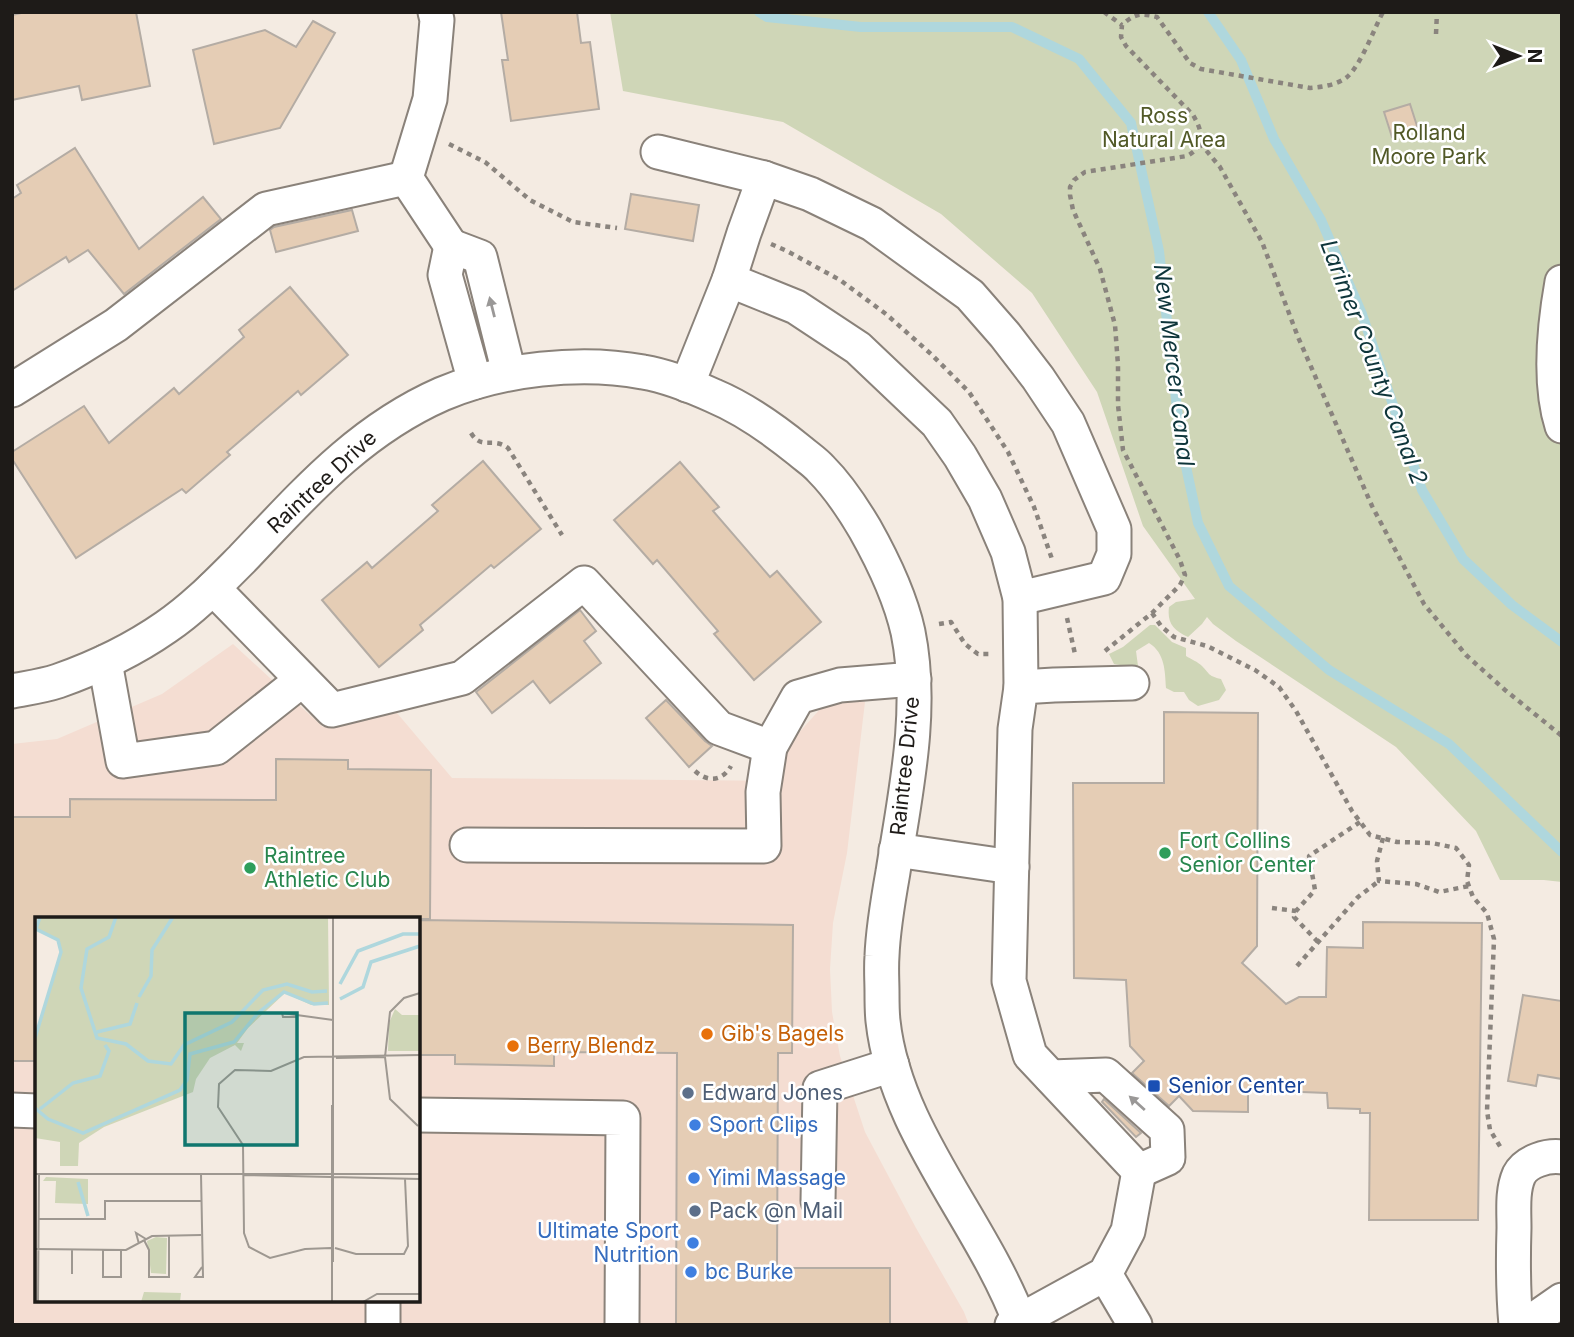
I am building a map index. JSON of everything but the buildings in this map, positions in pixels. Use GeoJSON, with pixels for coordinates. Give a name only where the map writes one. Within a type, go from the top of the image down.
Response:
{"type":"FeatureCollection","features":[{"type":"Feature","properties":{"kind":"street"},"geometry":{"type":"LineString","coordinates":[[406,178],[430,99],[437,20],[435,12]]}},
{"type":"Feature","properties":{"kind":"street"},"geometry":{"type":"LineString","coordinates":[[658,152],[764,178],[810,194],[872,224],[970,295],[1005,335],[1068,423],[1114,529],[1114,554],[1104,578],[1020,598]]}},
{"type":"Feature","properties":{"kind":"street"},"geometry":{"type":"LineString","coordinates":[[406,178],[451,246],[480,257],[509,373]]}},
{"type":"Feature","properties":{"kind":"street"},"geometry":{"type":"LineString","coordinates":[[12,390],[116,325],[266,209],[406,178]]}},
{"type":"Feature","properties":{"kind":"street"},"geometry":{"type":"LineString","coordinates":[[687,385],[729,280],[764,178]]}},
{"type":"Feature","properties":{"kind":"street"},"geometry":{"type":"LineString","coordinates":[[451,246],[445,275],[475,382]]}},
{"type":"Feature","properties":{"kind":"street"},"geometry":{"type":"LineString","coordinates":[[729,280],[796,307],[858,348],[937,423],[985,499],[1008,552],[1020,598],[1021,687],[1015,729],[1009,981],[1030,1055],[1051,1077],[1154,1164]]}},
{"type":"Feature","properties":{"kind":"street"},"geometry":{"type":"LineString","coordinates":[[1562,282],[1556,314],[1554,363],[1558,412],[1562,426]]}},
{"type":"Feature","properties":{"kind":"street","name":"Raintree Drive"},"geometry":{"type":"LineString","coordinates":[[12,691],[54,682],[104,662],[167,626],[213,588],[330,468],[367,437],[401,414],[445,393],[509,373],[558,368],[606,368],[645,372],[687,385],[746,411],[819,466],[850,503],[878,551],[908,631],[914,679],[914,717],[881,955],[883,1020],[892,1065],[906,1104],[932,1158],[996,1268],[1017,1323]]}},
{"type":"Feature","properties":{"kind":"street"},"geometry":{"type":"LineString","coordinates":[[213,588],[332,710],[462,678],[584,583],[719,728],[770,747]]}},
{"type":"Feature","properties":{"kind":"street"},"geometry":{"type":"LineString","coordinates":[[104,662],[123,761],[216,748],[302,680]]}},
{"type":"Feature","properties":{"kind":"street"},"geometry":{"type":"LineString","coordinates":[[467,845],[764,846],[763,792],[770,747],[798,697],[840,685],[914,679]]}},
{"type":"Feature","properties":{"kind":"street"},"geometry":{"type":"LineString","coordinates":[[1021,687],[1132,683]]}},
{"type":"Feature","properties":{"kind":"street"},"geometry":{"type":"LineString","coordinates":[[896,850],[1012,867]]}},
{"type":"Feature","properties":{"kind":"street"},"geometry":{"type":"LineString","coordinates":[[818,1201],[820,1087],[892,1065]]}},
{"type":"Feature","properties":{"kind":"street"},"geometry":{"type":"LineString","coordinates":[[1017,1323],[1105,1274],[1128,1231],[1167,1130],[1106,1075],[1051,1077]]}},
{"type":"Feature","properties":{"kind":"street"},"geometry":{"type":"LineString","coordinates":[[12,1110],[35,1111]]}},
{"type":"Feature","properties":{"kind":"street"},"geometry":{"type":"LineString","coordinates":[[420,1115],[623,1118],[622,1325]]}},
{"type":"Feature","properties":{"kind":"street"},"geometry":{"type":"LineString","coordinates":[[1516,1325],[1513,1287],[1514,1193],[1520,1172],[1537,1160],[1562,1157]]}},
{"type":"Feature","properties":{"kind":"street"},"geometry":{"type":"LineString","coordinates":[[1105,1274],[1135,1325]]}},
{"type":"Feature","properties":{"kind":"street"},"geometry":{"type":"LineString","coordinates":[[1532,1325],[1539,1316],[1562,1300]]}},
{"type":"Feature","properties":{"kind":"street"},"geometry":{"type":"LineString","coordinates":[[383,1302],[383,1325]]}},
{"type":"Feature","properties":{"kind":"path"},"geometry":{"type":"LineString","coordinates":[[1104,12],[1122,25]]}},
{"type":"Feature","properties":{"kind":"path"},"geometry":{"type":"LineString","coordinates":[[1108,168],[1186,156],[1197,149],[1200,143],[1200,127],[1193,115],[1126,46],[1121,37],[1122,25],[1132,16],[1145,14],[1157,18],[1190,64],[1201,69],[1310,88],[1337,83],[1348,76],[1357,64],[1383,12]]}},
{"type":"Feature","properties":{"kind":"path"},"geometry":{"type":"LineString","coordinates":[[1436,34],[1437,12]]}},
{"type":"Feature","properties":{"kind":"path"},"geometry":{"type":"LineString","coordinates":[[419,135],[448,144],[485,162],[530,200],[573,222],[617,228]]}},
{"type":"Feature","properties":{"kind":"path"},"geometry":{"type":"LineString","coordinates":[[1200,143],[1220,167],[1262,242],[1298,337],[1372,506],[1424,604],[1465,654],[1562,736]]}},
{"type":"Feature","properties":{"kind":"path"},"geometry":{"type":"LineString","coordinates":[[471,433],[476,441],[500,443],[508,449],[562,535]]}},
{"type":"Feature","properties":{"kind":"path"},"geometry":{"type":"LineString","coordinates":[[1152,613],[1160,626],[1174,637],[1207,646],[1255,670],[1279,687],[1296,711],[1352,811],[1370,835],[1397,842],[1432,843],[1456,848],[1469,865],[1467,881],[1473,897],[1488,913],[1494,939],[1487,1111],[1490,1130],[1520,1172]]}},
{"type":"Feature","properties":{"kind":"path"},"geometry":{"type":"LineString","coordinates":[[695,771],[703,778],[718,779],[729,771],[732,763]]}},
{"type":"Feature","properties":{"kind":"path"},"geometry":{"type":"LineString","coordinates":[[1318,942],[1294,917],[1296,911],[1315,890],[1309,856],[1360,822]]}},
{"type":"Feature","properties":{"kind":"path"},"geometry":{"type":"LineString","coordinates":[[1379,881],[1377,861],[1383,838]]}},
{"type":"Feature","properties":{"kind":"path"},"geometry":{"type":"LineString","coordinates":[[1297,966],[1358,897],[1379,881],[1416,884],[1439,892],[1469,886]]}},
{"type":"Feature","properties":{"kind":"path"},"geometry":{"type":"LineString","coordinates":[[1272,908],[1296,911]]}},
{"type":"Feature","properties":{"kind":"shaded area"},"geometry":{"type":"Polygon","coordinates":[[[233,644],[323,727],[397,713],[452,778],[782,781],[788,745],[821,708],[850,699],[865,702],[847,853],[833,923],[830,969],[832,1012],[840,1056],[865,1132],[969,1325],[12,1325],[12,744],[57,739],[162,694],[233,644]]]}},
{"type":"Feature","properties":{"kind":"green space"},"geometry":{"type":"Polygon","coordinates":[[[610,12],[1562,12],[1562,882],[1500,880],[1476,831],[1396,747],[1236,641],[1207,617],[1188,637],[1175,629],[1170,622],[1169,607],[1176,602],[1195,599],[1143,526],[1097,392],[1032,293],[941,214],[783,122],[623,91],[610,12]]]}},
{"type":"Feature","properties":{"kind":"green space"},"geometry":{"type":"Polygon","coordinates":[[[1150,625],[1155,625],[1172,642],[1186,648],[1186,656],[1211,676],[1221,679],[1226,690],[1219,700],[1198,706],[1189,700],[1184,692],[1174,692],[1166,688],[1161,657],[1149,643],[1136,651],[1138,666],[1114,664],[1109,654],[1123,647],[1150,625]]]}},
{"type":"Feature","properties":{"kind":"waterway","name":"New Mercer Canal"},"geometry":{"type":"LineString","coordinates":[[759,12],[767,17],[861,27],[1012,27],[1079,59],[1131,123],[1159,251],[1181,443],[1198,523],[1229,586],[1329,670],[1449,744],[1562,852]]}},
{"type":"Feature","properties":{"kind":"waterway","name":"Larimer County Canal 2"},"geometry":{"type":"LineString","coordinates":[[1208,12],[1241,60],[1274,139],[1321,220],[1362,314],[1422,490],[1463,559],[1512,605],[1562,642]]}},
{"type":"Feature","properties":{"kind":"place","name":"Fort Collins Senior Center"},"geometry":{"type":"Point","coordinates":[1165,853]}},
{"type":"Feature","properties":{"kind":"place","name":"Raintree Athletic Club"},"geometry":{"type":"Point","coordinates":[250,868]}},
{"type":"Feature","properties":{"kind":"place","name":"Gib's Bagels"},"geometry":{"type":"Point","coordinates":[707,1034]}},
{"type":"Feature","properties":{"kind":"place","name":"Berry Blendz"},"geometry":{"type":"Point","coordinates":[513,1046]}},
{"type":"Feature","properties":{"kind":"place","name":"Senior Center"},"geometry":{"type":"Point","coordinates":[1154,1086]}},
{"type":"Feature","properties":{"kind":"place","name":"Edward Jones"},"geometry":{"type":"Point","coordinates":[688,1093]}},
{"type":"Feature","properties":{"kind":"place","name":"Sport Clips"},"geometry":{"type":"Point","coordinates":[695,1125]}},
{"type":"Feature","properties":{"kind":"place","name":"Yimi Massage"},"geometry":{"type":"Point","coordinates":[694,1178]}},
{"type":"Feature","properties":{"kind":"place","name":"Pack @n Mail"},"geometry":{"type":"Point","coordinates":[695,1211]}},
{"type":"Feature","properties":{"kind":"place","name":"Ultimate Sport Nutrition"},"geometry":{"type":"Point","coordinates":[693,1243]}},
{"type":"Feature","properties":{"kind":"place","name":"bc Burke"},"geometry":{"type":"Point","coordinates":[691,1272]}},
{"type":"Feature","properties":{"kind":"park label","name":"Ross Natural Area"},"geometry":{"type":"Point","coordinates":[1164,128]}},
{"type":"Feature","properties":{"kind":"park label","name":"Rolland Moore Park"},"geometry":{"type":"Point","coordinates":[1429,145]}}]}
